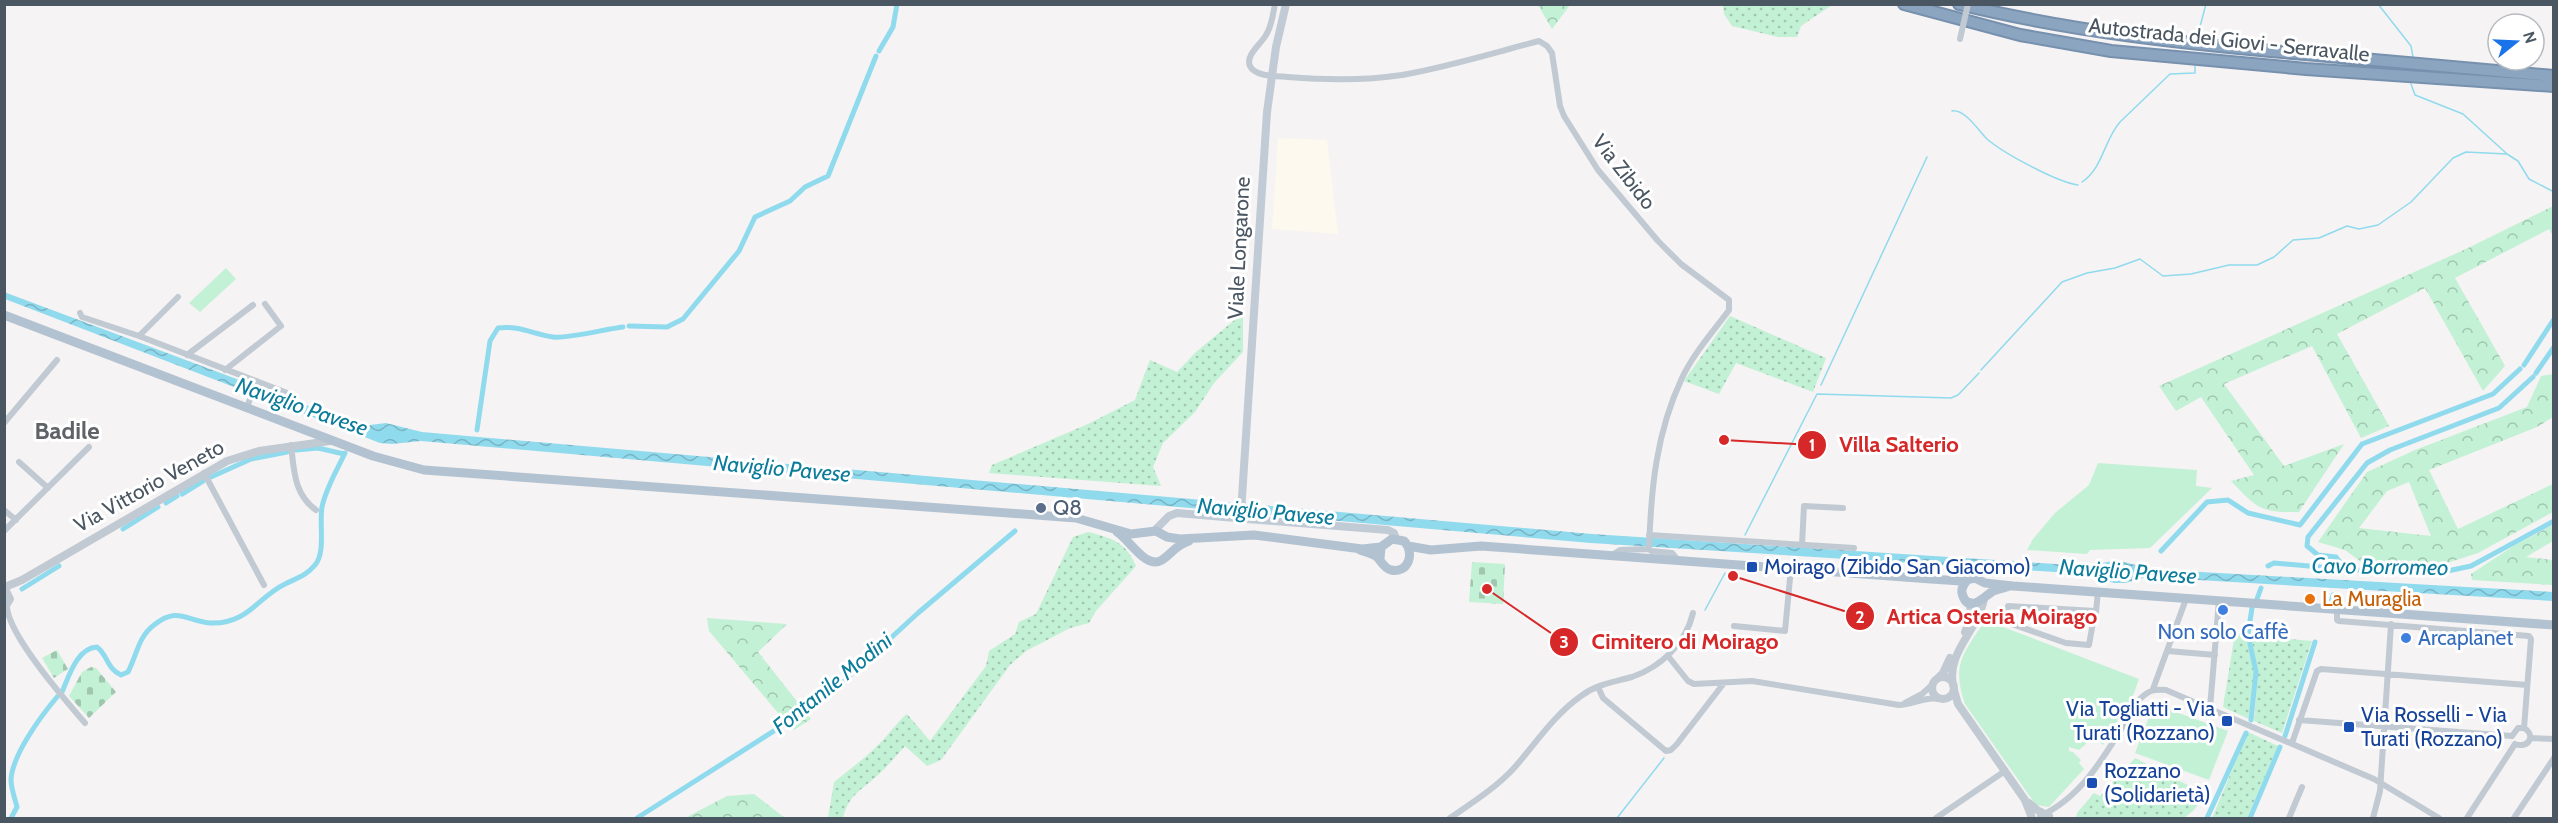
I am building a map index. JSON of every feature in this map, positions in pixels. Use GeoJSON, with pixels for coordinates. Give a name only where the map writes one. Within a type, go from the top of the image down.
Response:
{"type":"FeatureCollection","features":[{"type":"Feature","properties":{"kind":"highway","name":"Autostrada dei Giovi - Serravalle"},"geometry":{"type":"LineString","coordinates":[[1904,4],[2020,34],[2111,51],[2306,69],[2553,86]]}},
{"type":"Feature","properties":{"kind":"highway","name":"Autostrada dei Giovi - Serravalle"},"geometry":{"type":"LineString","coordinates":[[1959,4],[2022,20],[2197,46],[2553,76]]}},
{"type":"Feature","properties":{"kind":"main road","name":"Viale Longarone"},"geometry":{"type":"LineString","coordinates":[[1241,513],[1263,163],[1272,76],[1286,4]]}},
{"type":"Feature","properties":{"kind":"main road"},"geometry":{"type":"LineString","coordinates":[[4,315],[390,462],[424,470],[1076,518],[1134,534],[1151,532],[1180,539],[1254,535],[1348,547],[1381,547]]}},
{"type":"Feature","properties":{"kind":"main road"},"geometry":{"type":"LineString","coordinates":[[1141,556],[1138,549],[1139,541],[1168,516],[1174,514],[1236,518],[1241,513],[1247,519],[1388,530],[1394,533],[1396,539]]}},
{"type":"Feature","properties":{"kind":"main road"},"geometry":{"type":"LineString","coordinates":[[1110,528],[1130,542],[1141,556],[1148,561],[1155,562],[1176,547],[1201,538]]}},
{"type":"Feature","properties":{"kind":"main road"},"geometry":{"type":"LineString","coordinates":[[1164,535],[1169,545],[1167,555]]}},
{"type":"Feature","properties":{"kind":"main road"},"geometry":{"type":"LineString","coordinates":[[1380,559],[1381,547],[1387,540],[1396,539],[1408,546],[1431,550],[1481,546],[1931,579],[1967,580],[1975,578],[1985,583],[2013,586],[2553,625]]}},
{"type":"Feature","properties":{"kind":"main road"},"geometry":{"type":"LineString","coordinates":[[1408,546],[1410,560]]}},
{"type":"Feature","properties":{"kind":"main road"},"geometry":{"type":"LineString","coordinates":[[1348,547],[1380,559],[1386,568],[1394,570],[1402,568],[1410,560],[1431,550]]}},
{"type":"Feature","properties":{"kind":"main road"},"geometry":{"type":"LineString","coordinates":[[1931,579],[1962,593],[1970,602],[1979,603],[1985,597],[2013,586]]}},
{"type":"Feature","properties":{"kind":"main road"},"geometry":{"type":"LineString","coordinates":[[1962,593],[1963,585],[1967,580]]}},
{"type":"Feature","properties":{"kind":"main road"},"geometry":{"type":"LineString","coordinates":[[1985,583],[1988,589],[1985,597]]}},
{"type":"Feature","properties":{"kind":"street"},"geometry":{"type":"LineString","coordinates":[[1272,76],[1255,71],[1250,67],[1249,61],[1251,54],[1266,36],[1275,4]]}},
{"type":"Feature","properties":{"kind":"street"},"geometry":{"type":"LineString","coordinates":[[1960,39],[1968,4]]}},
{"type":"Feature","properties":{"kind":"street","name":"Via Zibido"},"geometry":{"type":"LineString","coordinates":[[1272,76],[1341,80],[1380,78],[1430,69],[1539,41],[1547,46],[1555,68],[1560,106],[1589,158],[1658,241],[1681,264],[1725,296],[1730,303],[1729,310],[1690,363],[1671,404],[1655,461],[1648,549]]}},
{"type":"Feature","properties":{"kind":"street"},"geometry":{"type":"LineString","coordinates":[[139,336],[178,297]]}},
{"type":"Feature","properties":{"kind":"street"},"geometry":{"type":"LineString","coordinates":[[225,370],[281,326],[265,304]]}},
{"type":"Feature","properties":{"kind":"street"},"geometry":{"type":"LineString","coordinates":[[186,355],[253,305]]}},
{"type":"Feature","properties":{"kind":"street"},"geometry":{"type":"LineString","coordinates":[[80,314],[82,317],[139,336],[256,383],[295,396]]}},
{"type":"Feature","properties":{"kind":"street"},"geometry":{"type":"LineString","coordinates":[[4,423],[57,360]]}},
{"type":"Feature","properties":{"kind":"street"},"geometry":{"type":"LineString","coordinates":[[248,406],[256,383]]}},
{"type":"Feature","properties":{"kind":"street"},"geometry":{"type":"LineString","coordinates":[[302,443],[304,429]]}},
{"type":"Feature","properties":{"kind":"street","name":"Via Vittorio Veneto"},"geometry":{"type":"LineString","coordinates":[[6,589],[204,473],[244,455],[302,443],[333,440]]}},
{"type":"Feature","properties":{"kind":"street"},"geometry":{"type":"LineString","coordinates":[[291,445],[299,492],[306,503],[316,510]]}},
{"type":"Feature","properties":{"kind":"street"},"geometry":{"type":"LineString","coordinates":[[4,531],[89,447]]}},
{"type":"Feature","properties":{"kind":"street"},"geometry":{"type":"LineString","coordinates":[[19,462],[48,488]]}},
{"type":"Feature","properties":{"kind":"street"},"geometry":{"type":"LineString","coordinates":[[204,473],[264,585]]}},
{"type":"Feature","properties":{"kind":"street"},"geometry":{"type":"LineString","coordinates":[[1802,545],[1804,506],[1843,508]]}},
{"type":"Feature","properties":{"kind":"street"},"geometry":{"type":"LineString","coordinates":[[4,510],[16,520]]}},
{"type":"Feature","properties":{"kind":"street"},"geometry":{"type":"LineString","coordinates":[[1649,535],[1854,548]]}},
{"type":"Feature","properties":{"kind":"street"},"geometry":{"type":"LineString","coordinates":[[1612,555],[1620,550],[1648,549],[1672,554],[1678,560]]}},
{"type":"Feature","properties":{"kind":"street"},"geometry":{"type":"LineString","coordinates":[[1734,627],[1786,630],[1791,568]]}},
{"type":"Feature","properties":{"kind":"street"},"geometry":{"type":"LineString","coordinates":[[6,589],[7,619],[51,686],[85,723]]}},
{"type":"Feature","properties":{"kind":"street"},"geometry":{"type":"LineString","coordinates":[[2094,611],[2008,606],[2006,622],[2066,643],[2089,645],[2098,591]]}},
{"type":"Feature","properties":{"kind":"street"},"geometry":{"type":"LineString","coordinates":[[1985,597],[1976,623],[1952,662],[1954,698],[2025,800],[2032,819]]}},
{"type":"Feature","properties":{"kind":"street"},"geometry":{"type":"LineString","coordinates":[[2047,817],[2103,759],[2137,705],[2150,691],[2168,651],[2186,598]]}},
{"type":"Feature","properties":{"kind":"street"},"geometry":{"type":"LineString","coordinates":[[2210,708],[2219,600]]}},
{"type":"Feature","properties":{"kind":"street"},"geometry":{"type":"LineString","coordinates":[[1899,705],[1917,698],[1943,673],[1970,623],[1970,602]]}},
{"type":"Feature","properties":{"kind":"street"},"geometry":{"type":"LineString","coordinates":[[2337,609],[2337,620],[2526,634],[2531,639],[2524,728]]}},
{"type":"Feature","properties":{"kind":"street"},"geometry":{"type":"LineString","coordinates":[[1450,819],[1513,769],[1543,732],[1578,698],[1608,681],[1635,676],[1668,656],[1688,632],[1693,613]]}},
{"type":"Feature","properties":{"kind":"street"},"geometry":{"type":"LineString","coordinates":[[2454,629],[2455,617]]}},
{"type":"Feature","properties":{"kind":"street"},"geometry":{"type":"LineString","coordinates":[[2373,819],[2380,783],[2391,624]]}},
{"type":"Feature","properties":{"kind":"street"},"geometry":{"type":"LineString","coordinates":[[2168,651],[2215,655]]}},
{"type":"Feature","properties":{"kind":"street"},"geometry":{"type":"LineString","coordinates":[[1668,656],[1688,681],[1699,684],[1752,681],[1899,705],[1951,696],[1954,687]]}},
{"type":"Feature","properties":{"kind":"street"},"geometry":{"type":"LineString","coordinates":[[2292,743],[2319,669],[2527,685]]}},
{"type":"Feature","properties":{"kind":"street"},"geometry":{"type":"LineString","coordinates":[[1935,682],[1947,678],[1954,687]]}},
{"type":"Feature","properties":{"kind":"street"},"geometry":{"type":"LineString","coordinates":[[1935,682],[1933,693],[1960,707]]}},
{"type":"Feature","properties":{"kind":"street"},"geometry":{"type":"LineString","coordinates":[[1598,687],[1603,698],[1666,751],[1671,750],[1677,744],[1724,683]]}},
{"type":"Feature","properties":{"kind":"street"},"geometry":{"type":"LineString","coordinates":[[2150,691],[2166,690],[2292,743],[2380,783],[2439,819]]}},
{"type":"Feature","properties":{"kind":"street"},"geometry":{"type":"LineString","coordinates":[[2299,720],[2512,736]]}},
{"type":"Feature","properties":{"kind":"street"},"geometry":{"type":"LineString","coordinates":[[2524,728],[2530,732],[2531,738],[2526,745],[2516,744],[2512,736],[2515,729],[2524,728]]}},
{"type":"Feature","properties":{"kind":"street"},"geometry":{"type":"LineString","coordinates":[[2531,738],[2553,739]]}},
{"type":"Feature","properties":{"kind":"street"},"geometry":{"type":"LineString","coordinates":[[2467,819],[2516,744]]}},
{"type":"Feature","properties":{"kind":"street"},"geometry":{"type":"LineString","coordinates":[[2514,819],[2553,758]]}},
{"type":"Feature","properties":{"kind":"street"},"geometry":{"type":"LineString","coordinates":[[1936,819],[2005,771]]}},
{"type":"Feature","properties":{"kind":"street"},"geometry":{"type":"LineString","coordinates":[[2289,819],[2302,787]]}},
{"type":"Feature","properties":{"kind":"street"},"geometry":{"type":"LineString","coordinates":[[2025,800],[2047,817]]}},
{"type":"Feature","properties":{"kind":"street"},"geometry":{"type":"LineString","coordinates":[[2047,817],[2062,804]]}},
{"type":"Feature","properties":{"kind":"shaded area"},"geometry":{"type":"Polygon","coordinates":[[[1278,138],[1327,140],[1338,234],[1272,229],[1278,138]]]}},
{"type":"Feature","properties":{"kind":"green space"},"geometry":{"type":"Polygon","coordinates":[[[1723,4],[1832,5],[1801,26],[1797,37],[1778,37],[1732,26],[1724,14],[1723,4]]]}},
{"type":"Feature","properties":{"kind":"green space"},"geometry":{"type":"Polygon","coordinates":[[[1538,5],[1570,5],[1552,29],[1538,5]]]}},
{"type":"Feature","properties":{"kind":"green space"},"geometry":{"type":"Polygon","coordinates":[[[2553,206],[2553,236],[2549,229],[2455,278],[2505,366],[2483,391],[2425,288],[2337,334],[2389,426],[2361,438],[2312,346],[2224,384],[2284,466],[2344,444],[2299,512],[2267,510],[2247,497],[2231,481],[2254,475],[2201,397],[2176,411],[2159,386],[2466,249],[2553,206]]]}},
{"type":"Feature","properties":{"kind":"green space"},"geometry":{"type":"Polygon","coordinates":[[[226,268],[236,279],[200,312],[189,303],[226,268]]]}},
{"type":"Feature","properties":{"kind":"green space"},"geometry":{"type":"Polygon","coordinates":[[[1243,313],[1243,352],[1214,383],[1195,412],[1163,443],[1153,467],[1161,486],[989,473],[992,465],[1088,424],[1135,400],[1150,360],[1177,372],[1196,352],[1243,313]]]}},
{"type":"Feature","properties":{"kind":"green space"},"geometry":{"type":"Polygon","coordinates":[[[1730,316],[1826,358],[1813,392],[1736,363],[1719,394],[1684,381],[1730,316]]]}},
{"type":"Feature","properties":{"kind":"green space"},"geometry":{"type":"Polygon","coordinates":[[[2553,374],[2553,417],[2537,427],[2429,470],[2458,529],[2553,484],[2553,512],[2478,553],[2438,566],[2368,567],[2345,550],[2318,542],[2367,472],[2415,450],[2527,407],[2541,376],[2553,374]],[[2409,482],[2387,491],[2359,528],[2431,536],[2409,482]]]}},
{"type":"Feature","properties":{"kind":"green space"},"geometry":{"type":"Polygon","coordinates":[[[2098,463],[2197,470],[2196,486],[2212,488],[2150,548],[2090,550],[2087,554],[2027,550],[2033,539],[2055,513],[2089,485],[2098,463]]]}},
{"type":"Feature","properties":{"kind":"green space"},"geometry":{"type":"Polygon","coordinates":[[[2553,525],[2553,541],[2526,557],[2553,560],[2553,585],[2472,580],[2471,574],[2515,545],[2553,525]]]}},
{"type":"Feature","properties":{"kind":"green space"},"geometry":{"type":"Polygon","coordinates":[[[1088,532],[1104,536],[1123,546],[1136,566],[1096,611],[1089,623],[1070,628],[1026,651],[1010,665],[941,760],[927,766],[905,746],[882,772],[852,798],[843,818],[828,818],[834,782],[870,753],[907,714],[930,741],[986,666],[989,651],[1015,634],[1019,622],[1036,614],[1073,537],[1088,532]]]}},
{"type":"Feature","properties":{"kind":"green space"},"geometry":{"type":"Polygon","coordinates":[[[1472,562],[1505,564],[1503,604],[1469,602],[1472,562]]]}},
{"type":"Feature","properties":{"kind":"green space"},"geometry":{"type":"Polygon","coordinates":[[[707,618],[787,624],[758,652],[811,719],[794,730],[709,631],[707,618]]]}},
{"type":"Feature","properties":{"kind":"green space"},"geometry":{"type":"Polygon","coordinates":[[[1985,620],[2139,679],[2134,693],[2103,745],[2094,737],[2079,750],[2069,747],[2069,751],[2081,760],[2079,763],[2084,769],[2049,807],[2036,805],[1965,704],[1959,678],[1962,659],[1985,620]]]}},
{"type":"Feature","properties":{"kind":"green space"},"geometry":{"type":"Polygon","coordinates":[[[2235,633],[2247,636],[2254,673],[2249,719],[2223,707],[2235,633]]]}},
{"type":"Feature","properties":{"kind":"green space"},"geometry":{"type":"Polygon","coordinates":[[[2251,636],[2312,641],[2282,733],[2254,721],[2258,672],[2251,636]]]}},
{"type":"Feature","properties":{"kind":"green space"},"geometry":{"type":"Polygon","coordinates":[[[57,650],[68,669],[54,678],[42,658],[57,650]]]}},
{"type":"Feature","properties":{"kind":"green space"},"geometry":{"type":"Polygon","coordinates":[[[91,667],[96,668],[116,692],[89,718],[69,696],[82,672],[91,667]]]}},
{"type":"Feature","properties":{"kind":"green space"},"geometry":{"type":"Polygon","coordinates":[[[2154,704],[2228,731],[2209,780],[2135,753],[2154,704]]]}},
{"type":"Feature","properties":{"kind":"green space"},"geometry":{"type":"Polygon","coordinates":[[[2248,732],[2278,746],[2247,818],[2212,818],[2248,732]]]}},
{"type":"Feature","properties":{"kind":"green space"},"geometry":{"type":"Polygon","coordinates":[[[2135,758],[2205,794],[2194,810],[2184,818],[2076,818],[2077,813],[2094,793],[2100,796],[2135,758]]]}},
{"type":"Feature","properties":{"kind":"green space"},"geometry":{"type":"Polygon","coordinates":[[[754,794],[785,818],[685,818],[727,796],[754,794]]]}},
{"type":"Feature","properties":{"kind":"water","name":"Naviglio Pavese"},"geometry":{"type":"Polygon","coordinates":[[[4,292],[362,426],[386,423],[422,432],[1592,534],[2087,566],[2118,562],[2149,569],[2553,592],[2553,601],[2147,577],[2125,583],[2114,583],[2086,574],[1591,543],[421,441],[380,443],[5,299],[4,292]]]}},
{"type":"Feature","properties":{"kind":"waterway"},"geometry":{"type":"LineString","coordinates":[[879,51],[893,27],[897,4]]}},
{"type":"Feature","properties":{"kind":"waterway"},"geometry":{"type":"LineString","coordinates":[[2197,38],[2206,4]]}},
{"type":"Feature","properties":{"kind":"waterway"},"geometry":{"type":"LineString","coordinates":[[2378,4],[2411,46],[2413,57]]}},
{"type":"Feature","properties":{"kind":"waterway"},"geometry":{"type":"LineString","coordinates":[[629,326],[667,327],[683,319],[739,251],[755,217],[790,201],[805,187],[828,176],[876,56]]}},
{"type":"Feature","properties":{"kind":"waterway"},"geometry":{"type":"LineString","coordinates":[[2082,182],[2095,169],[2120,122],[2170,74],[2195,73],[2195,66]]}},
{"type":"Feature","properties":{"kind":"waterway"},"geometry":{"type":"LineString","coordinates":[[2411,84],[2415,95],[2463,114],[2506,153]]}},
{"type":"Feature","properties":{"kind":"waterway"},"geometry":{"type":"LineString","coordinates":[[1952,111],[1962,113],[1987,139],[2017,159],[2057,179],[2078,185]]}},
{"type":"Feature","properties":{"kind":"waterway"},"geometry":{"type":"LineString","coordinates":[[1981,370],[2062,282],[2140,259],[2163,276],[2191,274],[2229,265],[2257,265],[2274,257],[2293,240],[2319,238],[2347,226],[2359,229],[2378,225],[2411,202],[2453,158],[2466,152],[2507,154],[2518,161],[2529,179],[2554,192]]}},
{"type":"Feature","properties":{"kind":"waterway"},"geometry":{"type":"LineString","coordinates":[[1821,385],[1927,157]]}},
{"type":"Feature","properties":{"kind":"waterway"},"geometry":{"type":"LineString","coordinates":[[2524,365],[2554,319]]}},
{"type":"Feature","properties":{"kind":"waterway"},"geometry":{"type":"LineString","coordinates":[[477,430],[490,341],[498,328],[526,330],[559,337],[623,327]]}},
{"type":"Feature","properties":{"kind":"waterway"},"geometry":{"type":"LineString","coordinates":[[2536,373],[2554,347]]}},
{"type":"Feature","properties":{"kind":"waterway","name":"Naviglio Pavese"},"geometry":{"type":"LineString","coordinates":[[2161,551],[2207,502],[2228,500],[2248,513],[2300,525],[2362,444],[2493,394],[2520,369]]}},
{"type":"Feature","properties":{"kind":"waterway"},"geometry":{"type":"LineString","coordinates":[[1745,535],[1817,394],[1951,398],[1958,395],[1979,373]]}},
{"type":"Feature","properties":{"kind":"waterway"},"geometry":{"type":"LineString","coordinates":[[2340,562],[2336,557],[2318,555],[2307,546],[2308,537],[2367,463],[2390,450],[2499,408],[2533,377]]}},
{"type":"Feature","properties":{"kind":"waterway"},"geometry":{"type":"LineString","coordinates":[[296,450],[318,448],[344,454]]}},
{"type":"Feature","properties":{"kind":"waterway"},"geometry":{"type":"LineString","coordinates":[[211,477],[251,459],[287,452]]}},
{"type":"Feature","properties":{"kind":"waterway"},"geometry":{"type":"LineString","coordinates":[[62,692],[79,657],[90,649],[97,647],[112,669],[121,675],[128,672],[144,635],[162,619],[176,615],[210,623],[234,620],[276,589],[308,572],[315,565],[320,553],[321,514],[324,500],[345,453]]}},
{"type":"Feature","properties":{"kind":"waterway"},"geometry":{"type":"LineString","coordinates":[[182,494],[203,481]]}},
{"type":"Feature","properties":{"kind":"waterway"},"geometry":{"type":"LineString","coordinates":[[166,503],[177,496]]}},
{"type":"Feature","properties":{"kind":"waterway"},"geometry":{"type":"LineString","coordinates":[[123,529],[158,507]]}},
{"type":"Feature","properties":{"kind":"waterway","name":"Cavo Borromeo"},"geometry":{"type":"LineString","coordinates":[[2268,566],[2274,563],[2354,570],[2438,573],[2471,566],[2554,521]]}},
{"type":"Feature","properties":{"kind":"waterway","name":"Fontanile Modini"},"geometry":{"type":"LineString","coordinates":[[637,818],[799,715],[844,681],[918,613],[1015,531]]}},
{"type":"Feature","properties":{"kind":"waterway"},"geometry":{"type":"LineString","coordinates":[[22,589],[59,566]]}},
{"type":"Feature","properties":{"kind":"waterway"},"geometry":{"type":"LineString","coordinates":[[1705,610],[1725,573]]}},
{"type":"Feature","properties":{"kind":"waterway","name":"Cavo Borromeo"},"geometry":{"type":"LineString","coordinates":[[2257,599],[2261,588]]}},
{"type":"Feature","properties":{"kind":"waterway"},"geometry":{"type":"LineString","coordinates":[[2331,603],[2333,595]]}},
{"type":"Feature","properties":{"kind":"waterway","name":"Cavo Borromeo"},"geometry":{"type":"LineString","coordinates":[[2251,720],[2256,672],[2248,634],[2252,608]]}},
{"type":"Feature","properties":{"kind":"waterway"},"geometry":{"type":"LineString","coordinates":[[2285,736],[2315,642]]}},
{"type":"Feature","properties":{"kind":"waterway"},"geometry":{"type":"LineString","coordinates":[[11,818],[17,807],[11,780],[16,759],[36,725],[57,697]]}},
{"type":"Feature","properties":{"kind":"waterway","name":"Cavo Borromeo"},"geometry":{"type":"LineString","coordinates":[[2207,818],[2246,733]]}},
{"type":"Feature","properties":{"kind":"waterway"},"geometry":{"type":"LineString","coordinates":[[2250,818],[2280,747]]}},
{"type":"Feature","properties":{"kind":"waterway"},"geometry":{"type":"LineString","coordinates":[[1617,818],[1664,758]]}},
{"type":"Feature","properties":{"kind":"place","name":"Villa Salterio"},"geometry":{"type":"Point","coordinates":[1724,440]}},
{"type":"Feature","properties":{"kind":"place","name":"Q8"},"geometry":{"type":"Point","coordinates":[1041,508]}},
{"type":"Feature","properties":{"kind":"place","name":"Moirago (Zibido San Giacomo)"},"geometry":{"type":"Point","coordinates":[1752,567]}},
{"type":"Feature","properties":{"kind":"place","name":"Artica Osteria Moirago"},"geometry":{"type":"Point","coordinates":[1733,576]}},
{"type":"Feature","properties":{"kind":"place","name":"Cimitero di Moirago"},"geometry":{"type":"Point","coordinates":[1487,589]}},
{"type":"Feature","properties":{"kind":"place","name":"La Muraglia"},"geometry":{"type":"Point","coordinates":[2310,599]}},
{"type":"Feature","properties":{"kind":"place","name":"Non solo Caffè"},"geometry":{"type":"Point","coordinates":[2223,610]}},
{"type":"Feature","properties":{"kind":"place","name":"Arcaplanet"},"geometry":{"type":"Point","coordinates":[2406,638]}},
{"type":"Feature","properties":{"kind":"place","name":"Via Togliatti - Via Turati (Rozzano)"},"geometry":{"type":"Point","coordinates":[2227,721]}},
{"type":"Feature","properties":{"kind":"place","name":"Via Rosselli - Via Turati (Rozzano)"},"geometry":{"type":"Point","coordinates":[2349,727]}},
{"type":"Feature","properties":{"kind":"place","name":"Rozzano (Solidarietà)"},"geometry":{"type":"Point","coordinates":[2092,783]}},
{"type":"Feature","properties":{"kind":"district","name":"Badile"},"geometry":{"type":"Point","coordinates":[67,431]}}]}
